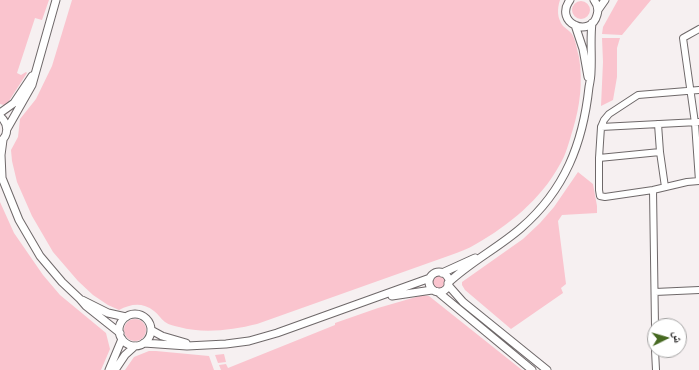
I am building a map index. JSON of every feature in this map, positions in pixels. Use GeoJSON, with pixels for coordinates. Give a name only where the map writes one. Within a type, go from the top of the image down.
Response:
{"type":"FeatureCollection","features":[{"type":"Feature","properties":{"kind":"street"},"geometry":{"type":"LineString","coordinates":[[56,0],[30,90],[7,129],[6,135],[1,141],[1,175],[19,220],[33,245],[50,269],[95,315],[121,336],[128,344],[134,346]]}},
{"type":"Feature","properties":{"kind":"street"},"geometry":{"type":"LineString","coordinates":[[570,0],[566,8],[566,14],[570,22],[584,27],[592,23],[605,0]]}},
{"type":"Feature","properties":{"kind":"street"},"geometry":{"type":"LineString","coordinates":[[594,0],[598,10]]}},
{"type":"Feature","properties":{"kind":"street"},"geometry":{"type":"LineString","coordinates":[[115,370],[125,355],[134,346],[144,343],[175,346],[226,344],[249,341],[277,333],[430,278],[434,274],[442,273],[482,255],[507,240],[546,202],[560,183],[578,144],[584,122],[590,83],[592,23]]}},
{"type":"Feature","properties":{"kind":"street"},"geometry":{"type":"LineString","coordinates":[[575,25],[583,49],[590,83]]}},
{"type":"Feature","properties":{"kind":"street"},"geometry":{"type":"LineString","coordinates":[[699,29],[683,38],[691,91],[697,122],[699,181],[687,182],[653,190],[602,197],[599,190],[601,127],[609,114],[638,95],[691,91],[699,90]]}},
{"type":"Feature","properties":{"kind":"street"},"geometry":{"type":"LineString","coordinates":[[7,129],[0,114],[14,102],[28,81],[34,75]]}},
{"type":"Feature","properties":{"kind":"street"},"geometry":{"type":"LineString","coordinates":[[601,127],[697,122]]}},
{"type":"Feature","properties":{"kind":"street"},"geometry":{"type":"LineString","coordinates":[[658,124],[665,187]]}},
{"type":"Feature","properties":{"kind":"street"},"geometry":{"type":"LineString","coordinates":[[599,158],[660,152]]}},
{"type":"Feature","properties":{"kind":"street"},"geometry":{"type":"LineString","coordinates":[[653,190],[655,318]]}},
{"type":"Feature","properties":{"kind":"street"},"geometry":{"type":"LineString","coordinates":[[381,296],[444,291],[448,284],[482,255]]}},
{"type":"Feature","properties":{"kind":"street"},"geometry":{"type":"LineString","coordinates":[[442,273],[448,278],[448,284],[463,302],[547,370]]}},
{"type":"Feature","properties":{"kind":"street"},"geometry":{"type":"LineString","coordinates":[[430,278],[429,283],[435,291],[532,370]]}},
{"type":"Feature","properties":{"kind":"street"},"geometry":{"type":"LineString","coordinates":[[655,292],[699,290]]}},
{"type":"Feature","properties":{"kind":"street"},"geometry":{"type":"LineString","coordinates":[[80,299],[108,313],[126,317]]}},
{"type":"Feature","properties":{"kind":"street"},"geometry":{"type":"LineString","coordinates":[[109,370],[121,336],[120,324],[126,317],[134,314],[144,317],[150,324],[151,330],[149,337],[144,343]]}},
{"type":"Feature","properties":{"kind":"street"},"geometry":{"type":"LineString","coordinates":[[151,330],[162,336],[192,345]]}},
{"type":"Feature","properties":{"kind":"street"},"geometry":{"type":"LineString","coordinates":[[655,358],[656,370]]}},
{"type":"Feature","properties":{"kind":"shaded area"},"geometry":{"type":"Polygon","coordinates":[[[0,0],[49,0],[42,20],[35,18],[17,73],[21,75],[26,72],[27,73],[7,104],[4,105],[0,104],[0,0]]]}},
{"type":"Feature","properties":{"kind":"shaded area"},"geometry":{"type":"Polygon","coordinates":[[[72,0],[560,0],[558,7],[559,17],[563,26],[572,34],[579,57],[580,66],[580,94],[569,144],[564,157],[543,190],[512,220],[473,246],[257,324],[238,328],[208,331],[174,326],[164,321],[154,311],[145,306],[132,305],[119,310],[93,295],[78,281],[53,252],[32,216],[17,182],[11,150],[18,137],[20,119],[36,99],[52,66],[72,0]]]}},
{"type":"Feature","properties":{"kind":"shaded area"},"geometry":{"type":"Polygon","coordinates":[[[618,0],[651,0],[622,35],[602,34],[603,27],[618,0]]]}},
{"type":"Feature","properties":{"kind":"shaded area"},"geometry":{"type":"Polygon","coordinates":[[[581,1],[587,4],[590,10],[587,16],[581,19],[575,16],[572,10],[575,4],[581,1]]]}},
{"type":"Feature","properties":{"kind":"shaded area"},"geometry":{"type":"Polygon","coordinates":[[[602,38],[620,38],[617,48],[617,77],[613,100],[601,106],[603,62],[602,38]]]}},
{"type":"Feature","properties":{"kind":"shaded area"},"geometry":{"type":"Polygon","coordinates":[[[578,172],[593,184],[597,213],[562,215],[558,221],[566,284],[561,288],[563,293],[511,329],[465,290],[462,282],[523,239],[540,223],[554,207],[578,172]]]}},
{"type":"Feature","properties":{"kind":"shaded area"},"geometry":{"type":"Polygon","coordinates":[[[0,202],[14,233],[43,275],[60,295],[106,333],[110,349],[101,370],[0,370],[0,202]]]}},
{"type":"Feature","properties":{"kind":"shaded area"},"geometry":{"type":"Polygon","coordinates":[[[436,275],[442,275],[446,279],[446,285],[442,289],[436,289],[432,285],[432,279],[436,275]]]}},
{"type":"Feature","properties":{"kind":"shaded area"},"geometry":{"type":"Polygon","coordinates":[[[423,295],[429,296],[522,370],[221,370],[219,365],[226,364],[228,368],[335,325],[335,323],[378,308],[423,295]]]}},
{"type":"Feature","properties":{"kind":"shaded area"},"geometry":{"type":"Polygon","coordinates":[[[135,319],[139,320],[145,326],[145,334],[139,340],[135,341],[131,340],[125,334],[124,330],[125,326],[131,320],[135,319]]]}},
{"type":"Feature","properties":{"kind":"shaded area"},"geometry":{"type":"Polygon","coordinates":[[[149,351],[209,356],[214,370],[125,370],[134,357],[149,351]]]}},
{"type":"Feature","properties":{"kind":"shaded area"},"geometry":{"type":"Polygon","coordinates":[[[224,354],[226,362],[218,363],[215,355],[224,354]]]}}]}
